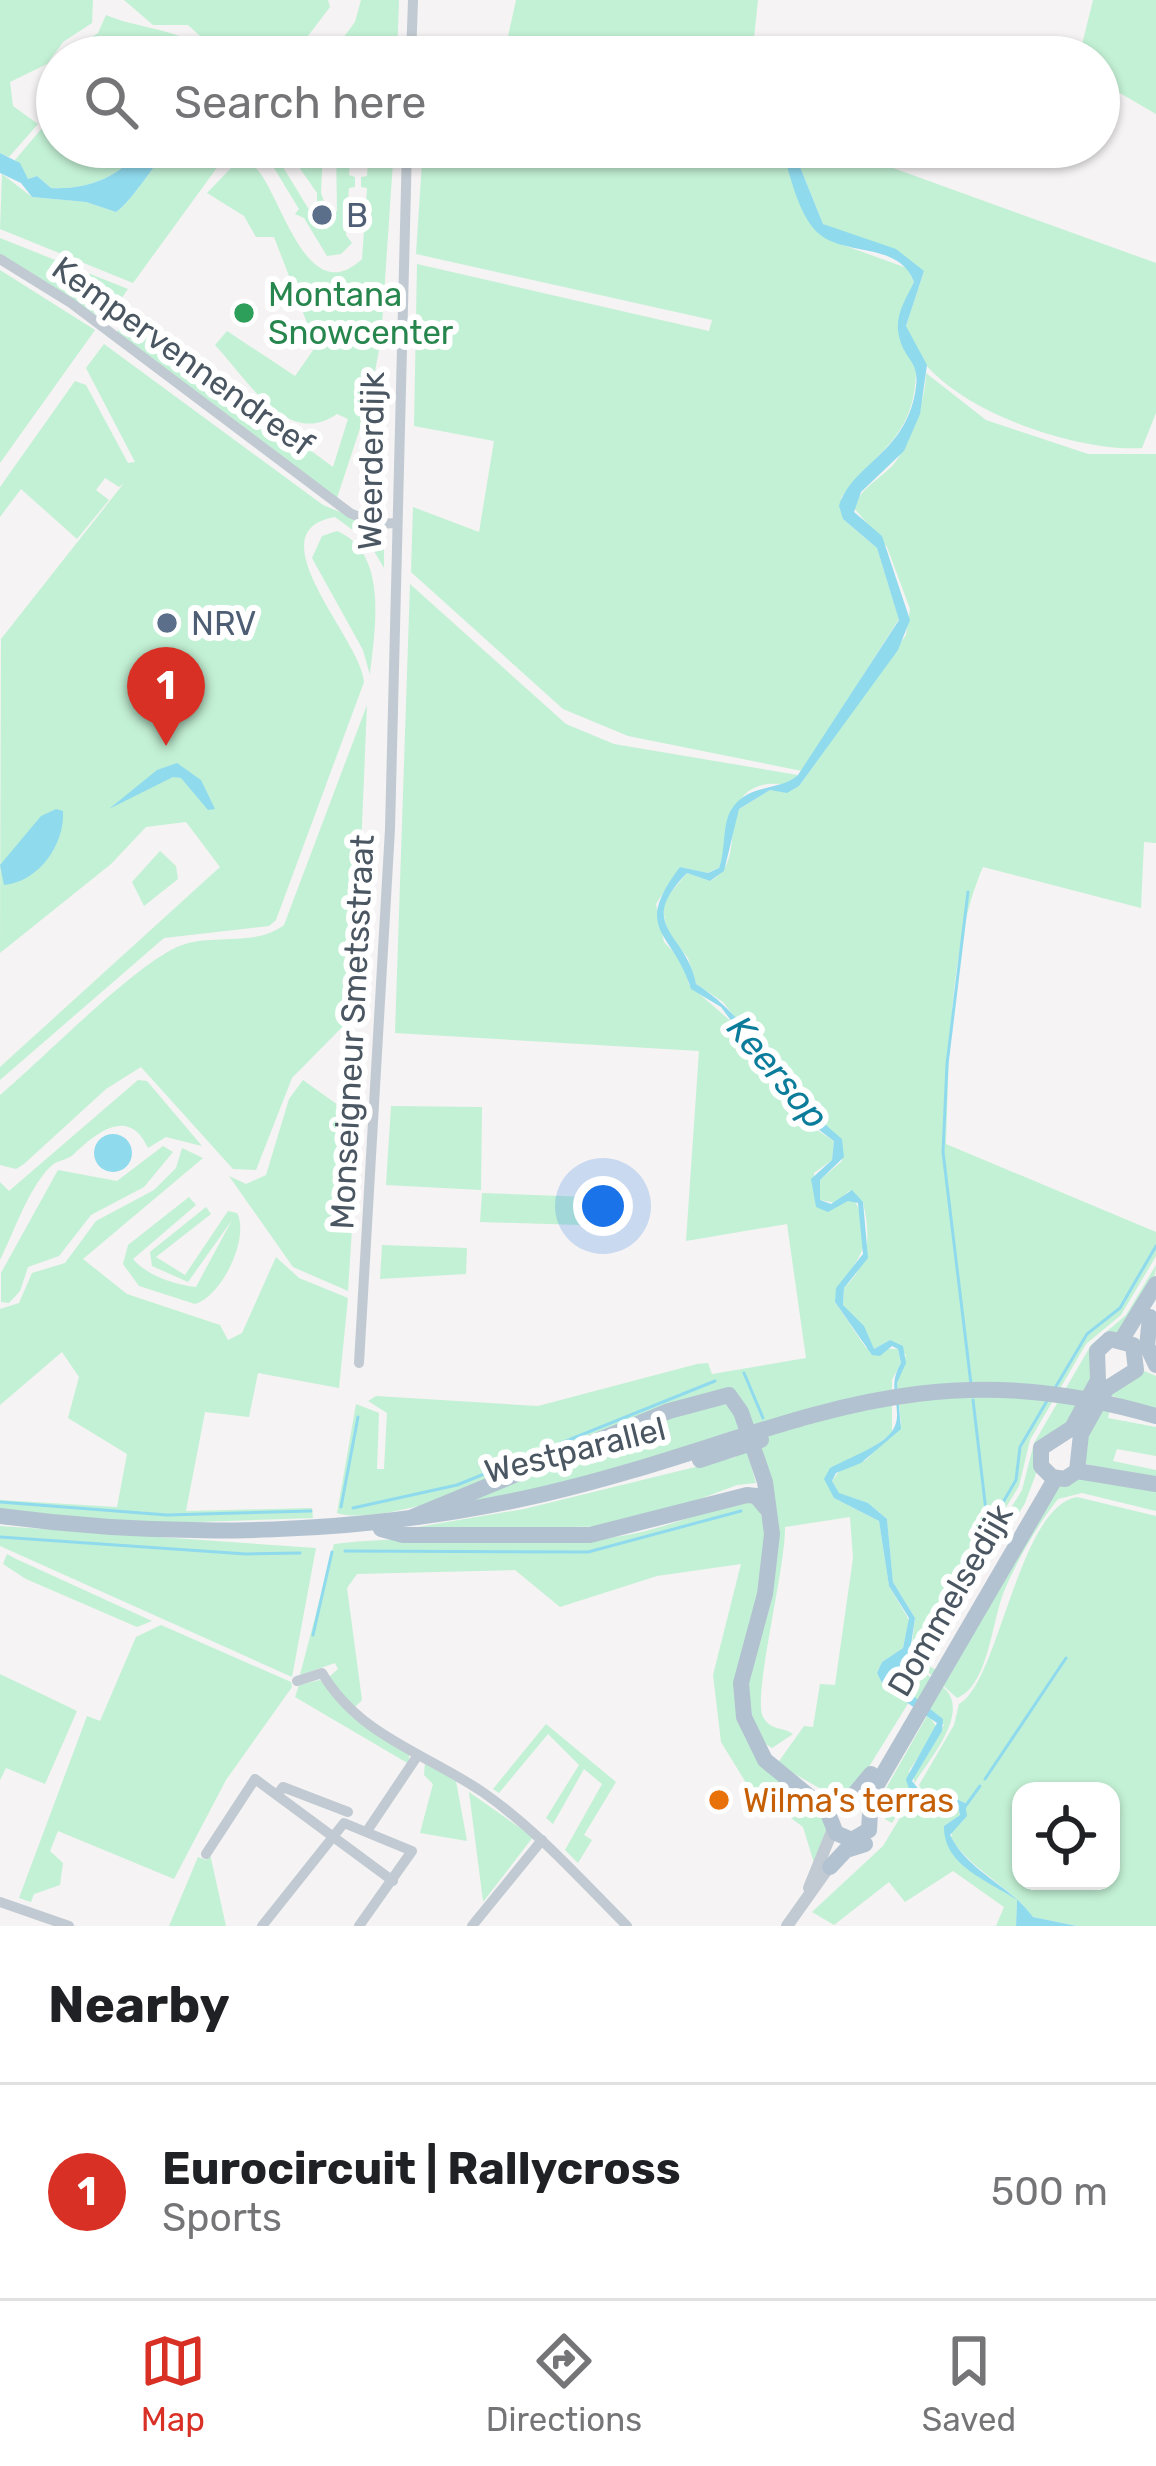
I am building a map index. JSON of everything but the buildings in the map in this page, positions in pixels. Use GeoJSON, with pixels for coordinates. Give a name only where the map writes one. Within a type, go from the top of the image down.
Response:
{"type":"FeatureCollection","features":[{"type":"Feature","properties":{"kind":"main road"},"geometry":{"type":"LineString","coordinates":[[1141,1357],[1156,1284]]}},
{"type":"Feature","properties":{"kind":"main road"},"geometry":{"type":"LineString","coordinates":[[1141,1357],[1153,1312]]}},
{"type":"Feature","properties":{"kind":"main road"},"geometry":{"type":"LineString","coordinates":[[1077,1472],[1079,1438],[1108,1386],[1132,1376],[1147,1346],[1153,1312]]}},
{"type":"Feature","properties":{"kind":"main road","name":"Dommelsedijk"},"geometry":{"type":"LineString","coordinates":[[893,1753],[1050,1475],[1041,1448],[1072,1428],[1098,1379],[1101,1346],[1141,1357]]}},
{"type":"Feature","properties":{"kind":"main road"},"geometry":{"type":"LineString","coordinates":[[412,1517],[629,1426],[726,1393],[741,1412],[765,1482],[768,1510],[769,1574],[746,1653],[741,1698],[756,1747],[789,1781],[843,1822],[878,1832],[878,1798],[893,1753]]}},
{"type":"Feature","properties":{"kind":"main road","name":"Westparallel"},"geometry":{"type":"LineString","coordinates":[[327,1530],[543,1494],[834,1417],[930,1400],[1035,1400],[1113,1407],[1156,1420]]}},
{"type":"Feature","properties":{"kind":"main road","name":"Westparallel"},"geometry":{"type":"LineString","coordinates":[[0,1520],[196,1530],[381,1529],[544,1503],[725,1446]]}},
{"type":"Feature","properties":{"kind":"main road"},"geometry":{"type":"LineString","coordinates":[[1050,1475],[1077,1472],[1156,1484]]}},
{"type":"Feature","properties":{"kind":"main road"},"geometry":{"type":"LineString","coordinates":[[381,1529],[403,1535],[590,1535],[747,1495],[756,1496],[768,1510]]}},
{"type":"Feature","properties":{"kind":"main road"},"geometry":{"type":"LineString","coordinates":[[843,1822],[869,1829],[869,1807],[893,1753]]}},
{"type":"Feature","properties":{"kind":"main road"},"geometry":{"type":"LineString","coordinates":[[830,1867],[843,1822],[893,1753]]}},
{"type":"Feature","properties":{"kind":"main road"},"geometry":{"type":"LineString","coordinates":[[843,1822],[869,1807]]}},
{"type":"Feature","properties":{"kind":"street"},"geometry":{"type":"LineString","coordinates":[[412,36],[413,0]]}},
{"type":"Feature","properties":{"kind":"street","name":"Weerderdijk"},"geometry":{"type":"LineString","coordinates":[[394,703],[406,168]]}},
{"type":"Feature","properties":{"kind":"street","name":"Kempervennendreef"},"geometry":{"type":"LineString","coordinates":[[0,259],[71,303],[350,513],[375,524],[397,523]]}},
{"type":"Feature","properties":{"kind":"street","name":"Monseigneur Smetsstraat"},"geometry":{"type":"LineString","coordinates":[[358,1363],[394,703]]}},
{"type":"Feature","properties":{"kind":"street"},"geometry":{"type":"LineString","coordinates":[[297,1681],[322,1673],[345,1707],[416,1758],[484,1793],[542,1840],[627,1926]]}},
{"type":"Feature","properties":{"kind":"street"},"geometry":{"type":"LineString","coordinates":[[367,1831],[416,1758]]}},
{"type":"Feature","properties":{"kind":"street"},"geometry":{"type":"LineString","coordinates":[[206,1854],[255,1779],[393,1881]]}},
{"type":"Feature","properties":{"kind":"street"},"geometry":{"type":"LineString","coordinates":[[278,1794],[283,1787],[348,1811]]}},
{"type":"Feature","properties":{"kind":"street"},"geometry":{"type":"LineString","coordinates":[[787,1926],[843,1822]]}},
{"type":"Feature","properties":{"kind":"street"},"geometry":{"type":"LineString","coordinates":[[262,1926],[341,1823],[412,1851],[359,1926]]}},
{"type":"Feature","properties":{"kind":"street"},"geometry":{"type":"LineString","coordinates":[[472,1926],[542,1840]]}},
{"type":"Feature","properties":{"kind":"street"},"geometry":{"type":"LineString","coordinates":[[809,1889],[830,1867]]}},
{"type":"Feature","properties":{"kind":"street"},"geometry":{"type":"LineString","coordinates":[[0,1902],[69,1926]]}},
{"type":"Feature","properties":{"kind":"green space"},"geometry":{"type":"Polygon","coordinates":[[[0,0],[93,0],[92,23],[72,36],[36,36],[36,69],[10,82],[13,106],[36,126],[9,157],[0,153],[0,0]]]}},
{"type":"Feature","properties":{"kind":"green space"},"geometry":{"type":"Polygon","coordinates":[[[124,0],[328,0],[330,7],[308,36],[200,36],[188,25],[153,25],[124,0]]]}},
{"type":"Feature","properties":{"kind":"green space"},"geometry":{"type":"Polygon","coordinates":[[[361,0],[399,0],[398,36],[345,36],[355,22],[361,0]]]}},
{"type":"Feature","properties":{"kind":"green space"},"geometry":{"type":"Polygon","coordinates":[[[516,0],[758,0],[754,36],[508,36],[516,0]]]}},
{"type":"Feature","properties":{"kind":"green space"},"geometry":{"type":"Polygon","coordinates":[[[1093,0],[1156,0],[1156,114],[1120,93],[1120,36],[1084,36],[1093,0]]]}},
{"type":"Feature","properties":{"kind":"green space"},"geometry":{"type":"Polygon","coordinates":[[[106,15],[179,36],[94,36],[106,15]]]}},
{"type":"Feature","properties":{"kind":"green space"},"geometry":{"type":"Polygon","coordinates":[[[36,135],[36,168],[122,168],[100,180],[51,188],[37,176],[28,179],[15,160],[36,135]]]}},
{"type":"Feature","properties":{"kind":"green space"},"geometry":{"type":"Polygon","coordinates":[[[152,168],[217,168],[133,283],[0,229],[2,174],[32,197],[86,202],[116,212],[152,168]]]}},
{"type":"Feature","properties":{"kind":"green space"},"geometry":{"type":"Polygon","coordinates":[[[231,168],[256,168],[310,260],[325,270],[342,271],[362,259],[367,188],[361,187],[361,177],[367,176],[368,168],[393,168],[381,339],[370,398],[337,498],[116,335],[126,314],[333,467],[348,419],[337,414],[301,423],[285,417],[254,391],[215,345],[227,331],[295,376],[316,346],[274,237],[256,237],[244,216],[207,193],[231,168]]]}},
{"type":"Feature","properties":{"kind":"green space"},"geometry":{"type":"Polygon","coordinates":[[[274,168],[284,168],[311,213],[329,221],[337,211],[336,168],[350,168],[355,187],[349,188],[346,235],[352,243],[341,254],[327,256],[304,218],[295,214],[299,209],[274,168]]]}},
{"type":"Feature","properties":{"kind":"green space"},"geometry":{"type":"Polygon","coordinates":[[[300,168],[322,168],[321,193],[326,207],[317,202],[317,193],[300,168]]]}},
{"type":"Feature","properties":{"kind":"green space"},"geometry":{"type":"Polygon","coordinates":[[[422,168],[788,168],[806,217],[843,245],[907,268],[914,282],[904,313],[904,334],[916,364],[910,409],[893,440],[841,498],[843,519],[877,548],[899,619],[802,771],[628,736],[563,709],[411,572],[413,507],[479,532],[494,441],[414,426],[417,264],[709,331],[712,320],[416,254],[422,168]]]}},
{"type":"Feature","properties":{"kind":"green space"},"geometry":{"type":"Polygon","coordinates":[[[800,168],[893,168],[1156,263],[1156,413],[1142,448],[1079,442],[1042,432],[969,400],[917,354],[906,326],[924,271],[823,224],[800,168]]]}},
{"type":"Feature","properties":{"kind":"green space"},"geometry":{"type":"Polygon","coordinates":[[[0,238],[128,289],[105,321],[0,255],[0,238]]]}},
{"type":"Feature","properties":{"kind":"green space"},"geometry":{"type":"Polygon","coordinates":[[[0,270],[95,330],[0,463],[0,270]]]}},
{"type":"Feature","properties":{"kind":"green space"},"geometry":{"type":"Polygon","coordinates":[[[104,344],[323,505],[384,530],[384,568],[368,541],[335,517],[312,526],[304,543],[307,564],[359,663],[364,682],[276,920],[269,926],[164,938],[0,1080],[0,1067],[220,867],[186,822],[146,827],[111,864],[0,953],[1,639],[124,483],[119,487],[105,478],[96,490],[109,500],[77,539],[21,489],[0,517],[0,487],[75,381],[86,385],[128,463],[135,462],[86,368],[104,344]]]}},
{"type":"Feature","properties":{"kind":"green space"},"geometry":{"type":"Polygon","coordinates":[[[926,373],[986,420],[1088,454],[1156,454],[1156,843],[1144,842],[1141,908],[983,867],[957,966],[946,1144],[1156,1232],[1156,1256],[1121,1315],[1086,1344],[1030,1440],[1019,1486],[915,1655],[916,1666],[946,1690],[953,1712],[944,1738],[914,1784],[914,1776],[944,1725],[894,1680],[910,1661],[915,1618],[893,1582],[887,1519],[868,1503],[839,1494],[832,1481],[840,1470],[866,1460],[901,1424],[897,1383],[906,1355],[890,1340],[874,1349],[843,1305],[844,1288],[859,1269],[866,1249],[863,1202],[849,1191],[836,1203],[820,1200],[820,1180],[842,1161],[842,1139],[814,1119],[723,1002],[696,984],[688,958],[667,933],[662,903],[687,873],[710,881],[719,875],[729,858],[739,809],[770,790],[787,792],[799,786],[906,635],[910,609],[887,547],[854,508],[905,446],[920,408],[926,373]]]}},
{"type":"Feature","properties":{"kind":"green space"},"geometry":{"type":"Polygon","coordinates":[[[337,531],[354,542],[372,574],[375,615],[370,675],[363,650],[312,558],[322,536],[337,531]]]}},
{"type":"Feature","properties":{"kind":"green space"},"geometry":{"type":"Polygon","coordinates":[[[410,584],[566,724],[614,744],[798,775],[788,785],[768,784],[742,797],[719,868],[707,873],[680,867],[656,904],[664,942],[684,963],[689,985],[741,1030],[817,1130],[834,1141],[832,1160],[814,1173],[816,1207],[854,1200],[865,1232],[860,1255],[835,1302],[866,1348],[898,1349],[901,1363],[892,1380],[892,1433],[861,1456],[830,1468],[834,1498],[879,1521],[889,1586],[909,1620],[903,1648],[882,1662],[877,1673],[884,1687],[909,1702],[854,1791],[830,1794],[777,1764],[804,1726],[813,1727],[820,1684],[835,1685],[853,1558],[850,1517],[785,1527],[761,1705],[766,1722],[793,1734],[772,1748],[755,1731],[748,1709],[748,1682],[776,1547],[738,1394],[471,1492],[369,1515],[337,1513],[356,1404],[379,1413],[377,1469],[384,1469],[387,1413],[368,1401],[376,1396],[538,1406],[697,1364],[708,1363],[712,1374],[806,1358],[787,1224],[686,1241],[699,1051],[395,1033],[410,584]]]}},
{"type":"Feature","properties":{"kind":"green space"},"geometry":{"type":"Polygon","coordinates":[[[367,705],[354,1015],[292,1078],[256,1170],[233,1169],[141,1067],[106,1089],[24,1164],[16,1169],[0,1165],[0,1095],[112,994],[177,947],[259,936],[284,925],[367,705]]]}},
{"type":"Feature","properties":{"kind":"green space"},"geometry":{"type":"Polygon","coordinates":[[[160,851],[176,866],[178,879],[144,906],[132,882],[160,851]]]}},
{"type":"Feature","properties":{"kind":"green space"},"geometry":{"type":"Polygon","coordinates":[[[138,1080],[147,1081],[202,1146],[166,1137],[148,1148],[132,1128],[103,1131],[42,1176],[0,1260],[0,1182],[9,1191],[138,1080]]]}},
{"type":"Feature","properties":{"kind":"green space"},"geometry":{"type":"Polygon","coordinates":[[[303,1080],[359,1120],[348,1291],[293,1267],[229,1176],[246,1184],[266,1175],[289,1099],[303,1080]]]}},
{"type":"Feature","properties":{"kind":"green space"},"geometry":{"type":"Polygon","coordinates":[[[391,1106],[482,1107],[481,1190],[386,1185],[391,1106]]]}},
{"type":"Feature","properties":{"kind":"green space"},"geometry":{"type":"Polygon","coordinates":[[[163,1146],[173,1152],[144,1187],[91,1215],[59,1256],[28,1267],[20,1291],[9,1303],[1,1302],[1,1273],[58,1170],[117,1181],[163,1146]]]}},
{"type":"Feature","properties":{"kind":"green space"},"geometry":{"type":"Polygon","coordinates":[[[182,1148],[203,1158],[83,1259],[127,1294],[220,1325],[228,1340],[242,1333],[276,1257],[299,1278],[348,1298],[339,1388],[258,1373],[249,1417],[205,1412],[186,1511],[312,1508],[313,1518],[167,1523],[0,1513],[0,1500],[117,1507],[127,1454],[68,1418],[79,1377],[62,1352],[0,1405],[0,1309],[19,1303],[32,1273],[65,1263],[96,1221],[154,1190],[176,1168],[182,1148]]]}},
{"type":"Feature","properties":{"kind":"green space"},"geometry":{"type":"Polygon","coordinates":[[[482,1193],[613,1198],[612,1226],[480,1222],[482,1193]]]}},
{"type":"Feature","properties":{"kind":"green space"},"geometry":{"type":"Polygon","coordinates":[[[189,1197],[196,1205],[133,1259],[162,1278],[196,1287],[232,1220],[188,1282],[152,1266],[150,1252],[206,1207],[211,1214],[156,1257],[185,1275],[228,1211],[237,1213],[240,1237],[231,1265],[215,1290],[195,1304],[139,1286],[123,1264],[128,1245],[189,1197]]]}},
{"type":"Feature","properties":{"kind":"green space"},"geometry":{"type":"Polygon","coordinates":[[[382,1245],[467,1248],[466,1274],[380,1279],[382,1245]]]}},
{"type":"Feature","properties":{"kind":"green space"},"geometry":{"type":"Polygon","coordinates":[[[1156,1265],[1142,1306],[1112,1335],[1070,1424],[1051,1434],[1025,1503],[927,1665],[949,1677],[1051,1490],[1082,1476],[1156,1486],[1156,1511],[1082,1493],[1058,1499],[1005,1589],[976,1680],[957,1698],[920,1665],[920,1654],[1022,1490],[1034,1443],[1091,1345],[1126,1315],[1156,1265]]]}},
{"type":"Feature","properties":{"kind":"green space"},"geometry":{"type":"Polygon","coordinates":[[[1142,1370],[1156,1376],[1156,1413],[1113,1396],[1108,1418],[1156,1427],[1156,1456],[1117,1449],[1113,1461],[1156,1470],[1156,1481],[1086,1464],[1089,1434],[1100,1409],[1118,1388],[1142,1370]]]}},
{"type":"Feature","properties":{"kind":"green space"},"geometry":{"type":"Polygon","coordinates":[[[721,1399],[737,1417],[756,1483],[737,1485],[628,1526],[400,1530],[524,1509],[736,1457],[728,1432],[627,1470],[432,1512],[587,1446],[721,1399]]]}},
{"type":"Feature","properties":{"kind":"green space"},"geometry":{"type":"Polygon","coordinates":[[[1077,1497],[1156,1516],[1156,1926],[1077,1926],[1033,1917],[951,1838],[953,1827],[963,1821],[965,1803],[948,1795],[925,1797],[919,1785],[954,1725],[959,1704],[986,1664],[1039,1531],[1057,1508],[1077,1497]]]}},
{"type":"Feature","properties":{"kind":"green space"},"geometry":{"type":"Polygon","coordinates":[[[741,1500],[758,1506],[765,1528],[743,1733],[751,1748],[810,1803],[828,1829],[814,1863],[803,1827],[748,1786],[721,1742],[713,1675],[741,1564],[657,1576],[560,1607],[515,1570],[357,1574],[347,1588],[362,1700],[353,1709],[329,1677],[338,1669],[335,1663],[300,1675],[334,1544],[615,1537],[741,1500]]]}},
{"type":"Feature","properties":{"kind":"green space"},"geometry":{"type":"Polygon","coordinates":[[[0,1526],[316,1548],[292,1677],[0,1546],[0,1526]]]}},
{"type":"Feature","properties":{"kind":"green space"},"geometry":{"type":"Polygon","coordinates":[[[7,1554],[152,1621],[137,1627],[26,1579],[3,1564],[7,1554]]]}},
{"type":"Feature","properties":{"kind":"green space"},"geometry":{"type":"Polygon","coordinates":[[[161,1625],[291,1682],[292,1687],[226,1780],[174,1879],[58,1831],[50,1851],[63,1863],[60,1885],[34,1894],[31,1902],[19,1898],[87,1716],[100,1721],[136,1637],[161,1625]]]}},
{"type":"Feature","properties":{"kind":"green space"},"geometry":{"type":"Polygon","coordinates":[[[0,1674],[77,1711],[45,1784],[6,1768],[0,1780],[0,1674]]]}},
{"type":"Feature","properties":{"kind":"green space"},"geometry":{"type":"Polygon","coordinates":[[[320,1680],[352,1717],[409,1754],[409,1764],[295,1697],[299,1685],[320,1680]]]}},
{"type":"Feature","properties":{"kind":"green space"},"geometry":{"type":"Polygon","coordinates":[[[928,1714],[937,1728],[909,1771],[910,1792],[892,1823],[885,1819],[884,1792],[928,1714]]]}},
{"type":"Feature","properties":{"kind":"green space"},"geometry":{"type":"Polygon","coordinates":[[[546,1724],[616,1782],[584,1835],[592,1840],[578,1863],[565,1850],[602,1784],[584,1769],[553,1824],[546,1818],[579,1765],[548,1734],[499,1793],[493,1789],[546,1724]]]}},
{"type":"Feature","properties":{"kind":"green space"},"geometry":{"type":"Polygon","coordinates":[[[425,1763],[456,1781],[467,1841],[420,1833],[433,1784],[424,1775],[425,1763]]]}},
{"type":"Feature","properties":{"kind":"green space"},"geometry":{"type":"Polygon","coordinates":[[[469,1792],[533,1837],[483,1902],[483,1901],[469,1792]]]}},
{"type":"Feature","properties":{"kind":"green space"},"geometry":{"type":"Polygon","coordinates":[[[913,1796],[921,1803],[958,1806],[960,1815],[944,1826],[947,1840],[970,1871],[1017,1900],[1016,1926],[996,1926],[1004,1907],[953,1871],[905,1902],[889,1882],[834,1925],[812,1912],[883,1846],[913,1796]]]}},
{"type":"Feature","properties":{"kind":"green space"},"geometry":{"type":"Polygon","coordinates":[[[210,1854],[226,1926],[169,1926],[198,1857],[206,1860],[210,1854]]]}},
{"type":"Feature","properties":{"kind":"water"},"geometry":{"type":"Polygon","coordinates":[[[0,153],[20,163],[28,179],[37,176],[51,188],[75,187],[122,168],[152,168],[116,212],[86,202],[32,197],[21,183],[0,173],[0,153]]]}},
{"type":"Feature","properties":{"kind":"water","name":"Keersop"},"geometry":{"type":"Polygon","coordinates":[[[788,168],[800,168],[823,224],[896,249],[924,271],[906,326],[927,365],[920,414],[904,451],[861,492],[854,512],[882,536],[910,620],[898,650],[799,786],[787,793],[770,790],[739,809],[724,871],[710,881],[687,873],[672,891],[664,918],[696,984],[735,1017],[803,1100],[842,1139],[844,1157],[820,1180],[820,1200],[831,1204],[852,1190],[863,1202],[868,1258],[844,1288],[843,1305],[864,1326],[874,1349],[890,1340],[903,1346],[906,1363],[897,1383],[901,1429],[861,1463],[836,1473],[832,1481],[839,1493],[868,1503],[887,1519],[893,1582],[915,1618],[908,1665],[894,1681],[943,1719],[942,1731],[912,1781],[925,1797],[948,1795],[965,1803],[967,1816],[950,1835],[978,1869],[1017,1900],[970,1871],[951,1852],[944,1826],[960,1815],[958,1806],[920,1800],[910,1790],[906,1779],[937,1723],[884,1687],[877,1673],[882,1662],[903,1648],[909,1618],[889,1586],[879,1521],[834,1498],[824,1479],[830,1468],[883,1440],[897,1421],[895,1381],[901,1363],[898,1349],[892,1346],[880,1356],[872,1355],[835,1302],[836,1288],[863,1254],[858,1203],[848,1201],[828,1212],[816,1207],[811,1179],[832,1160],[834,1141],[803,1118],[721,1007],[691,989],[657,919],[666,888],[680,867],[708,873],[719,868],[728,816],[738,801],[798,775],[899,620],[877,548],[843,519],[839,506],[854,480],[888,446],[908,417],[916,376],[898,322],[914,282],[895,260],[838,244],[814,229],[788,168]]]}},
{"type":"Feature","properties":{"kind":"water"},"geometry":{"type":"Polygon","coordinates":[[[177,763],[201,780],[215,809],[208,810],[181,778],[173,777],[109,809],[157,770],[177,763]]]}},
{"type":"Feature","properties":{"kind":"water"},"geometry":{"type":"Polygon","coordinates":[[[63,811],[62,824],[47,860],[28,877],[4,885],[0,865],[41,816],[63,811]]]}},
{"type":"Feature","properties":{"kind":"water"},"geometry":{"type":"Polygon","coordinates":[[[113,1134],[126,1140],[132,1153],[126,1166],[113,1172],[100,1166],[94,1153],[100,1140],[113,1134]]]}},
{"type":"Feature","properties":{"kind":"water"},"geometry":{"type":"Polygon","coordinates":[[[1017,1900],[1033,1917],[1077,1926],[1016,1926],[1017,1900]]]}},
{"type":"Feature","properties":{"kind":"waterway"},"geometry":{"type":"LineString","coordinates":[[968,892],[947,1064],[943,1152],[971,1384]]}},
{"type":"Feature","properties":{"kind":"waterway"},"geometry":{"type":"LineString","coordinates":[[1055,1388],[1087,1334],[1120,1308],[1156,1246]]}},
{"type":"Feature","properties":{"kind":"waterway"},"geometry":{"type":"LineString","coordinates":[[744,1373],[763,1418]]}},
{"type":"Feature","properties":{"kind":"waterway"},"geometry":{"type":"LineString","coordinates":[[353,1508],[457,1485],[715,1381]]}},
{"type":"Feature","properties":{"kind":"waterway"},"geometry":{"type":"LineString","coordinates":[[973,1400],[988,1528],[1016,1480],[1020,1447],[1047,1401]]}},
{"type":"Feature","properties":{"kind":"waterway"},"geometry":{"type":"LineString","coordinates":[[341,1507],[358,1417]]}},
{"type":"Feature","properties":{"kind":"waterway"},"geometry":{"type":"LineString","coordinates":[[0,1502],[167,1515],[311,1511]]}},
{"type":"Feature","properties":{"kind":"waterway"},"geometry":{"type":"LineString","coordinates":[[345,1551],[588,1552],[741,1511]]}},
{"type":"Feature","properties":{"kind":"waterway"},"geometry":{"type":"LineString","coordinates":[[0,1537],[246,1554],[300,1553]]}},
{"type":"Feature","properties":{"kind":"waterway"},"geometry":{"type":"LineString","coordinates":[[313,1635],[332,1552]]}},
{"type":"Feature","properties":{"kind":"waterway"},"geometry":{"type":"LineString","coordinates":[[985,1779],[1066,1658]]}},
{"type":"Feature","properties":{"kind":"waterway"},"geometry":{"type":"LineString","coordinates":[[964,1808],[980,1786]]}},
{"type":"Feature","properties":{"kind":"place","name":"B"},"geometry":{"type":"Point","coordinates":[322,215]}},
{"type":"Feature","properties":{"kind":"place","name":"Montana Snowcenter"},"geometry":{"type":"Point","coordinates":[244,313]}},
{"type":"Feature","properties":{"kind":"place","name":"NRV"},"geometry":{"type":"Point","coordinates":[167,623]}},
{"type":"Feature","properties":{"kind":"place","name":"Eurocircuit | Rallycross"},"geometry":{"type":"Point","coordinates":[166,746]}},
{"type":"Feature","properties":{"kind":"place","name":"Wilma's terras"},"geometry":{"type":"Point","coordinates":[719,1800]}}]}
